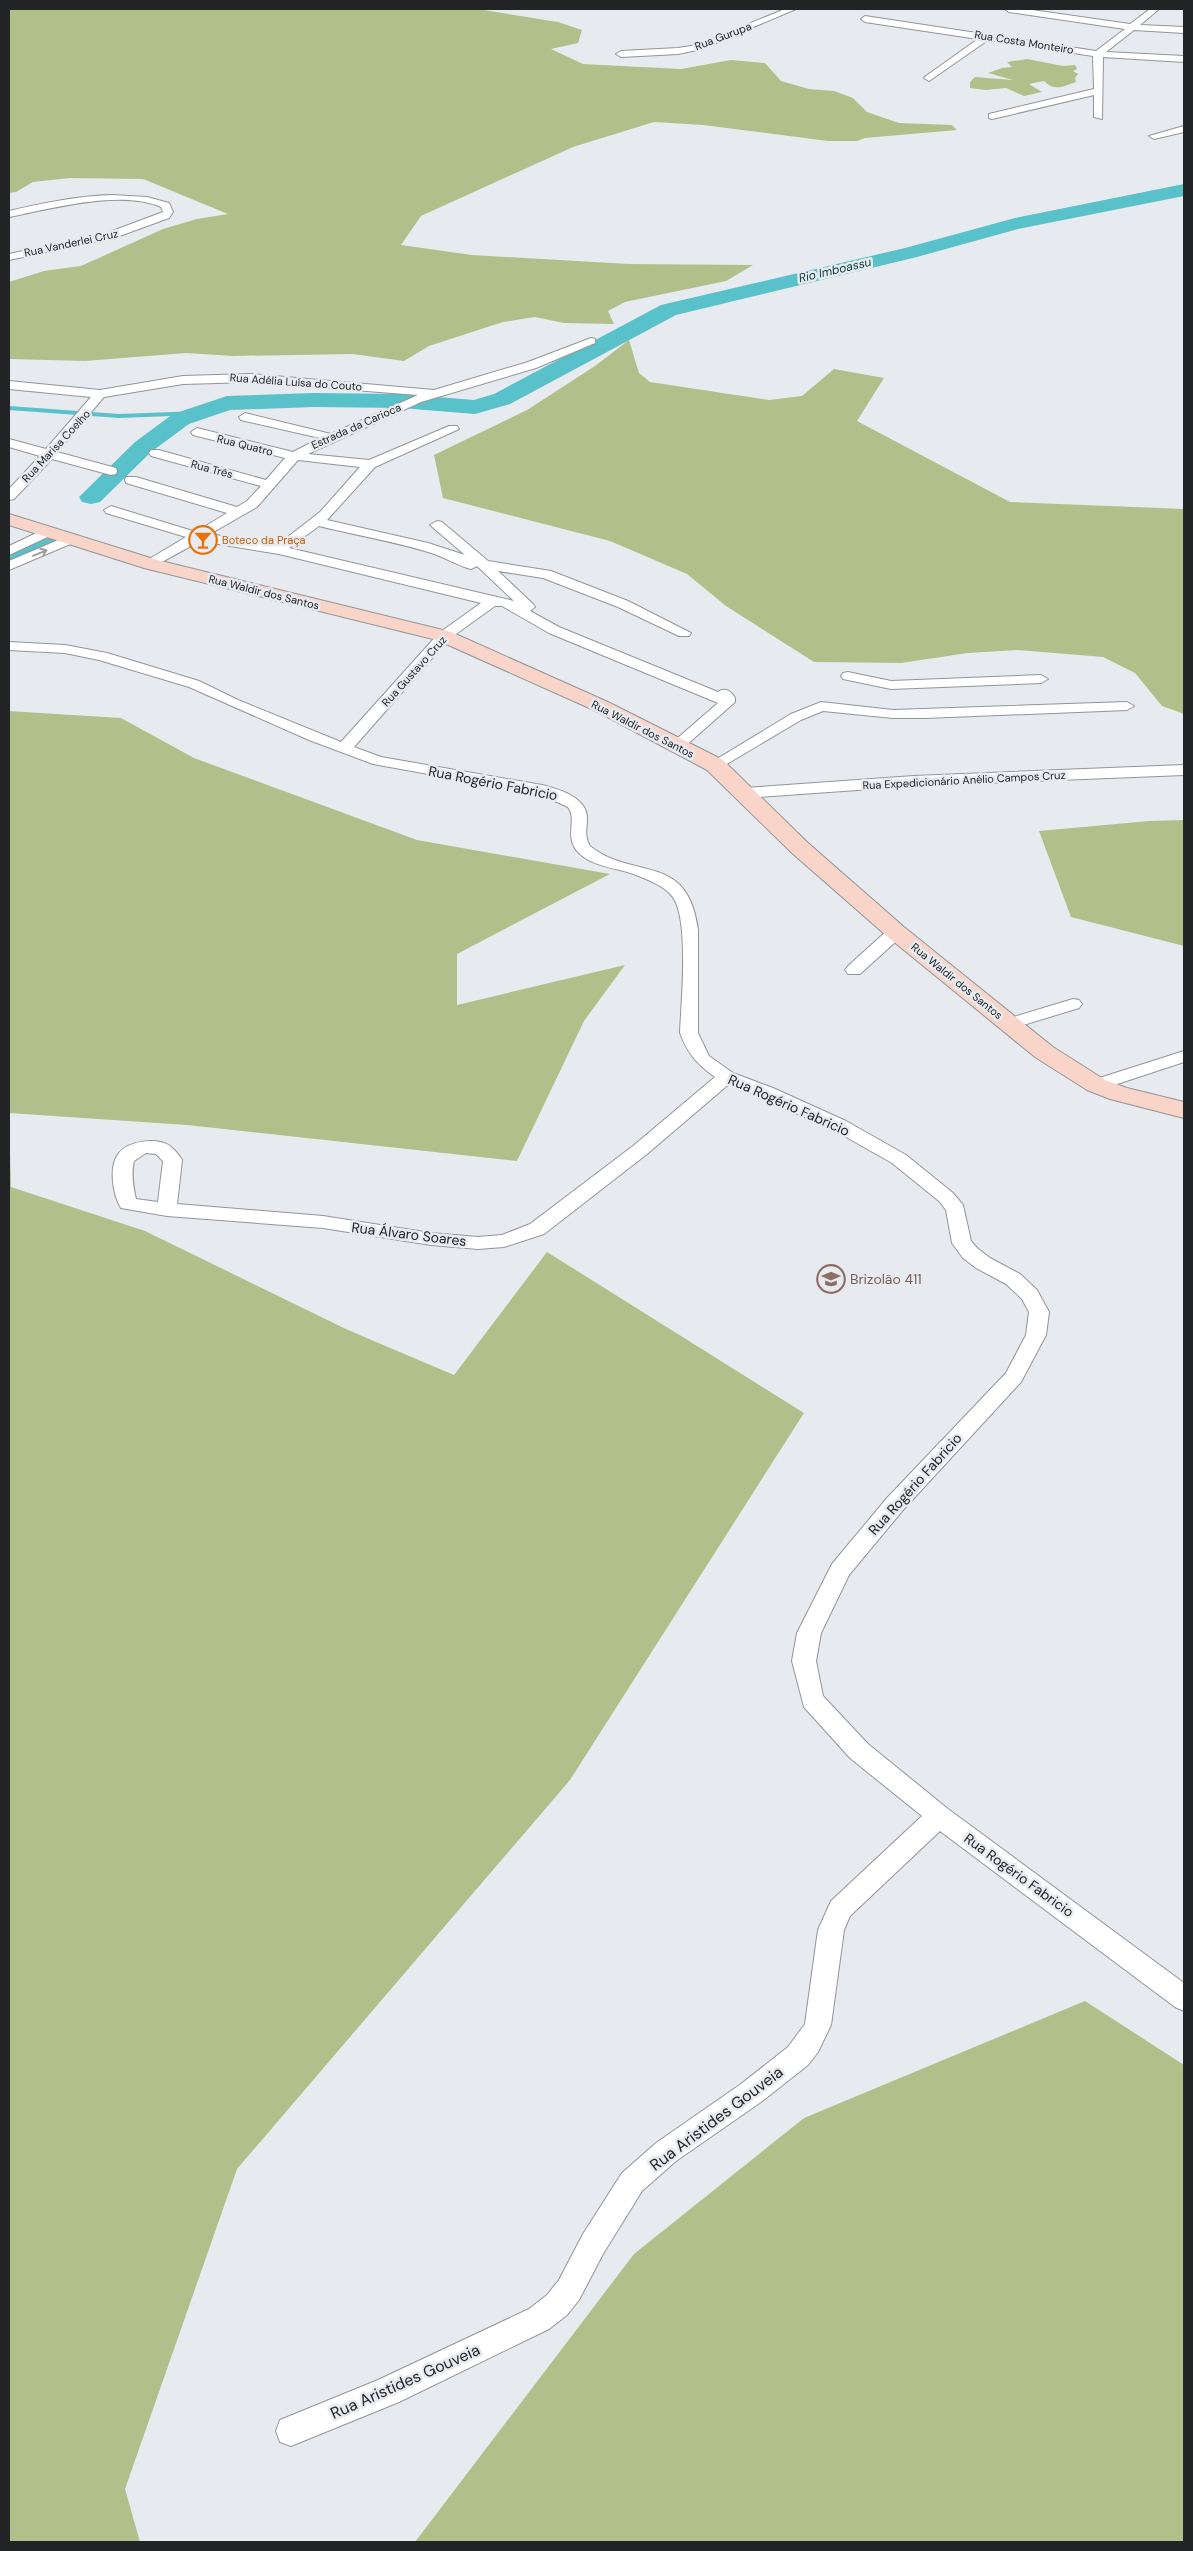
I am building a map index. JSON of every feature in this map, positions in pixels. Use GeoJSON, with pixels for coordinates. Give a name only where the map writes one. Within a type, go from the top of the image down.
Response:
{"type":"FeatureCollection","features":[{"type":"Feature","properties":{"kind":"street","name":"Rua Gurupa"},"geometry":{"type":"LineString","coordinates":[[621,54],[669,52],[699,47],[792,9]]}},
{"type":"Feature","properties":{"kind":"street"},"geometry":{"type":"LineString","coordinates":[[1009,9],[1132,27],[1184,30]]}},
{"type":"Feature","properties":{"kind":"street"},"geometry":{"type":"LineString","coordinates":[[1099,117],[1098,54],[1155,9]]}},
{"type":"Feature","properties":{"kind":"street","name":"Rua Costa Monteiro"},"geometry":{"type":"LineString","coordinates":[[865,19],[1098,54],[1184,59]]}},
{"type":"Feature","properties":{"kind":"street"},"geometry":{"type":"LineString","coordinates":[[929,78],[988,36]]}},
{"type":"Feature","properties":{"kind":"street"},"geometry":{"type":"LineString","coordinates":[[992,116],[1098,91]]}},
{"type":"Feature","properties":{"kind":"street"},"geometry":{"type":"LineString","coordinates":[[1154,136],[1184,129]]}},
{"type":"Feature","properties":{"kind":"street","name":"Rua Vanderlei Cruz"},"geometry":{"type":"LineString","coordinates":[[9,214],[55,203],[93,197],[147,200],[159,202],[168,208],[166,216],[110,236],[9,257]]}},
{"type":"Feature","properties":{"kind":"street","name":"Estrada da Carioca"},"geometry":{"type":"LineString","coordinates":[[151,564],[252,504],[294,456],[330,437],[434,392],[532,365],[591,341]]}},
{"type":"Feature","properties":{"kind":"street","name":"Rua Adélia Luísa do Couto"},"geometry":{"type":"LineString","coordinates":[[9,386],[100,394],[183,380],[220,377],[260,378],[434,392]]}},
{"type":"Feature","properties":{"kind":"street","name":"Rua Marisa Coelho"},"geometry":{"type":"LineString","coordinates":[[9,496],[50,454],[100,394]]}},
{"type":"Feature","properties":{"kind":"street"},"geometry":{"type":"LineString","coordinates":[[246,417],[330,437]]}},
{"type":"Feature","properties":{"kind":"street"},"geometry":{"type":"LineString","coordinates":[[279,550],[318,522],[370,464],[453,429]]}},
{"type":"Feature","properties":{"kind":"street","name":"Rua Quatro"},"geometry":{"type":"LineString","coordinates":[[197,432],[294,456],[370,464]]}},
{"type":"Feature","properties":{"kind":"street"},"geometry":{"type":"LineString","coordinates":[[9,443],[111,471]]}},
{"type":"Feature","properties":{"kind":"street","name":"Rua Três"},"geometry":{"type":"LineString","coordinates":[[155,453],[270,485]]}},
{"type":"Feature","properties":{"kind":"street"},"geometry":{"type":"LineString","coordinates":[[131,480],[238,512]]}},
{"type":"Feature","properties":{"kind":"street"},"geometry":{"type":"LineString","coordinates":[[111,510],[196,536],[279,550],[505,601],[715,690],[728,700],[678,744]]}},
{"type":"Feature","properties":{"kind":"street","name":"Rua Waldir dos Santos"},"geometry":{"type":"LineString","coordinates":[[9,520],[151,564],[444,636],[603,707],[678,744],[715,765],[800,848],[896,932],[1044,1052],[1096,1085],[1119,1094],[1184,1110]]}},
{"type":"Feature","properties":{"kind":"street"},"geometry":{"type":"LineString","coordinates":[[318,522],[458,556],[466,560],[505,601]]}},
{"type":"Feature","properties":{"kind":"street"},"geometry":{"type":"LineString","coordinates":[[437,525],[484,565],[505,601]]}},
{"type":"Feature","properties":{"kind":"street"},"geometry":{"type":"LineString","coordinates":[[9,551],[39,538],[47,532]]}},
{"type":"Feature","properties":{"kind":"street"},"geometry":{"type":"LineString","coordinates":[[9,566],[70,539]]}},
{"type":"Feature","properties":{"kind":"street"},"geometry":{"type":"LineString","coordinates":[[484,565],[546,574],[623,604],[684,633]]}},
{"type":"Feature","properties":{"kind":"street","name":"Rua Gustavo Cruz"},"geometry":{"type":"LineString","coordinates":[[344,748],[444,636],[505,601]]}},
{"type":"Feature","properties":{"kind":"street","name":"Rua Rogério Fabricio"},"geometry":{"type":"LineString","coordinates":[[9,646],[64,649],[102,656],[158,671],[194,684],[233,703],[378,761],[542,790],[565,796],[575,804],[580,812],[578,838],[584,849],[594,856],[664,880],[685,903],[689,926],[690,1033],[695,1050],[703,1060],[726,1077],[767,1092],[839,1125],[899,1159],[946,1197],[956,1209],[958,1230],[962,1242],[970,1253],[983,1263],[1013,1279],[1030,1295],[1039,1312],[1036,1334],[1014,1376],[895,1504],[840,1570],[809,1633],[804,1662],[812,1700],[859,1751],[939,1816],[1160,1979],[1184,1999]]}},
{"type":"Feature","properties":{"kind":"street"},"geometry":{"type":"LineString","coordinates":[[848,676],[891,685],[1041,679]]}},
{"type":"Feature","properties":{"kind":"street"},"geometry":{"type":"LineString","coordinates":[[891,685],[893,714]]}},
{"type":"Feature","properties":{"kind":"street"},"geometry":{"type":"LineString","coordinates":[[715,765],[821,706],[838,706],[893,714],[1127,706]]}},
{"type":"Feature","properties":{"kind":"street","name":"Rua Expedicionário Anélio Campos Cruz"},"geometry":{"type":"LineString","coordinates":[[745,793],[914,781],[1184,770]]}},
{"type":"Feature","properties":{"kind":"street"},"geometry":{"type":"LineString","coordinates":[[854,970],[896,932]]}},
{"type":"Feature","properties":{"kind":"street"},"geometry":{"type":"LineString","coordinates":[[1010,1024],[1072,1004]]}},
{"type":"Feature","properties":{"kind":"street"},"geometry":{"type":"LineString","coordinates":[[1096,1085],[1184,1056]]}},
{"type":"Feature","properties":{"kind":"street","name":"Rua Álvaro Soares"},"geometry":{"type":"LineString","coordinates":[[167,1210],[173,1160],[162,1149],[144,1147],[127,1155],[122,1165],[128,1204],[167,1210],[323,1222],[431,1240],[478,1243],[504,1241],[537,1229],[640,1150],[726,1077]]}},
{"type":"Feature","properties":{"kind":"street","name":"Rua Aristides Gouveia"},"geometry":{"type":"LineString","coordinates":[[291,2431],[388,2391],[539,2319],[557,2305],[569,2290],[593,2244],[632,2182],[666,2152],[764,2083],[798,2056],[809,2043],[818,2025],[831,1930],[840,1909],[939,1816]]}},
{"type":"Feature","properties":{"kind":"green space"},"geometry":{"type":"Polygon","coordinates":[[[9,9],[478,9],[558,22],[582,30],[578,43],[551,49],[583,64],[681,69],[731,60],[765,63],[781,81],[809,89],[834,91],[853,98],[867,112],[899,123],[952,125],[957,130],[865,138],[857,141],[828,141],[703,125],[654,122],[573,147],[421,216],[401,245],[472,255],[629,264],[753,265],[726,281],[625,302],[608,311],[614,324],[564,323],[535,317],[503,322],[429,346],[404,361],[352,354],[233,356],[186,353],[85,361],[9,359],[9,282],[44,271],[81,266],[163,229],[197,219],[228,214],[143,179],[70,178],[33,182],[16,192],[9,193],[9,9]]]}},
{"type":"Feature","properties":{"kind":"green space"},"geometry":{"type":"Polygon","coordinates":[[[1027,59],[1063,66],[1075,65],[1077,69],[1073,71],[1078,74],[1075,78],[1076,82],[1060,87],[1052,86],[1044,81],[1029,84],[1042,92],[1024,96],[1006,88],[986,90],[970,88],[970,82],[975,77],[1013,80],[988,73],[1012,67],[1007,62],[1027,59]]]}},
{"type":"Feature","properties":{"kind":"green space"},"geometry":{"type":"Polygon","coordinates":[[[629,340],[639,373],[650,382],[769,400],[802,396],[834,369],[884,378],[857,421],[1010,502],[1184,509],[1184,714],[1162,706],[1135,673],[1103,657],[1018,650],[968,653],[901,663],[814,662],[726,606],[687,574],[610,541],[443,498],[434,455],[527,410],[595,366],[629,340]]]}},
{"type":"Feature","properties":{"kind":"green space"},"geometry":{"type":"Polygon","coordinates":[[[9,711],[121,718],[194,758],[417,840],[610,874],[457,954],[457,1005],[625,965],[584,1021],[517,1161],[187,1125],[9,1113],[9,711]]]}},
{"type":"Feature","properties":{"kind":"green space"},"geometry":{"type":"Polygon","coordinates":[[[1184,820],[1184,946],[1071,917],[1039,831],[1149,821],[1184,820]]]}},
{"type":"Feature","properties":{"kind":"green space"},"geometry":{"type":"Polygon","coordinates":[[[9,1113],[11,1187],[145,1231],[348,1330],[454,1375],[547,1252],[804,1413],[570,1780],[237,2169],[125,2489],[140,2542],[9,2542],[9,1113]]]}},
{"type":"Feature","properties":{"kind":"green space"},"geometry":{"type":"Polygon","coordinates":[[[1085,2001],[1184,2065],[1184,2542],[415,2542],[634,2254],[804,2118],[1085,2001]]]}},
{"type":"Feature","properties":{"kind":"waterway","name":"Rio Imboassu"},"geometry":{"type":"LineString","coordinates":[[91,497],[143,447],[181,419],[227,403],[314,400],[401,401],[475,407],[502,399],[669,310],[910,253],[1015,224],[1184,190]]}},
{"type":"Feature","properties":{"kind":"waterway"},"geometry":{"type":"LineString","coordinates":[[9,408],[119,416],[200,413]]}},
{"type":"Feature","properties":{"kind":"waterway"},"geometry":{"type":"LineString","coordinates":[[9,555],[48,541]]}},
{"type":"Feature","properties":{"kind":"place","name":"Boteco da Praça"},"geometry":{"type":"Point","coordinates":[203,540]}},
{"type":"Feature","properties":{"kind":"place","name":"Brizolão 411"},"geometry":{"type":"Point","coordinates":[831,1279]}}]}
